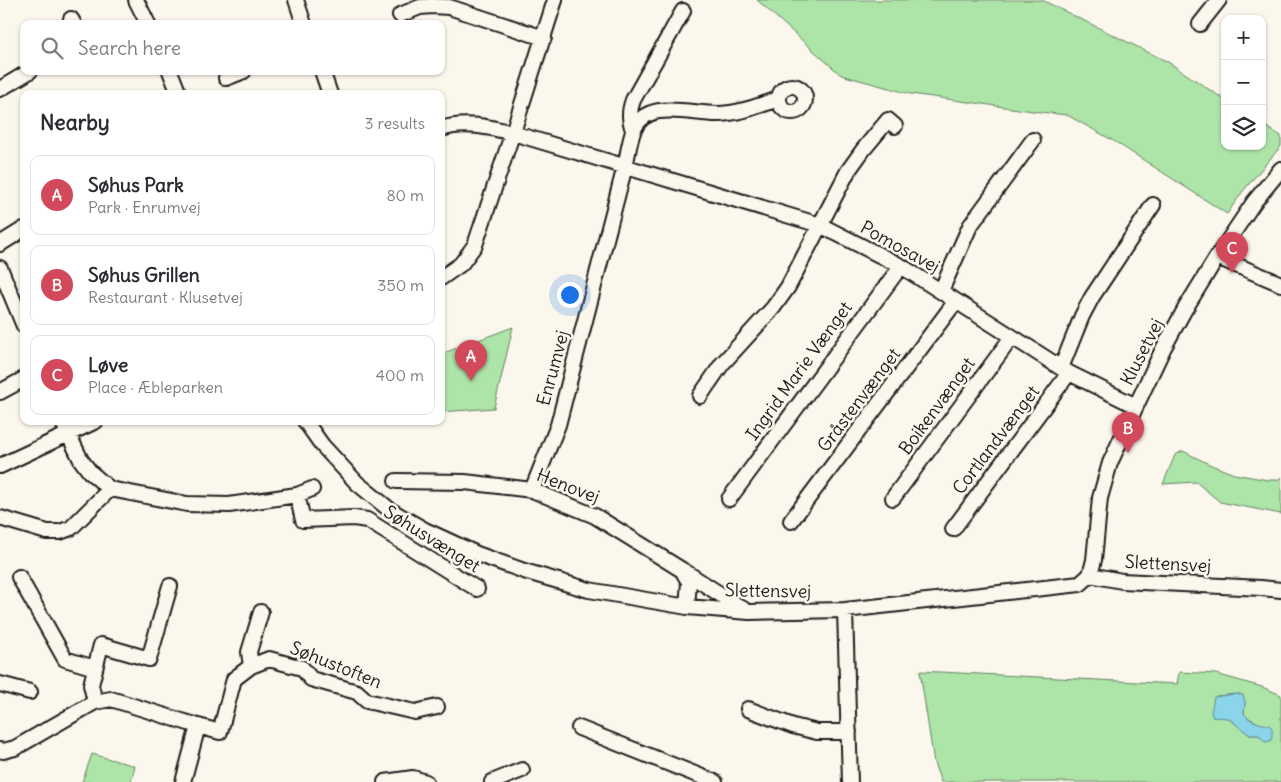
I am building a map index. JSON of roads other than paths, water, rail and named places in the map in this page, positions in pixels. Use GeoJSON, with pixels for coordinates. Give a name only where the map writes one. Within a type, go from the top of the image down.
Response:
{"type":"FeatureCollection","features":[{"type":"Feature","properties":{"kind":"street"},"geometry":{"type":"LineString","coordinates":[[136,0],[146,20]]}},
{"type":"Feature","properties":{"kind":"street"},"geometry":{"type":"LineString","coordinates":[[296,0],[303,20]]}},
{"type":"Feature","properties":{"kind":"street"},"geometry":{"type":"LineString","coordinates":[[445,275],[461,264],[475,245],[555,0]]}},
{"type":"Feature","properties":{"kind":"street"},"geometry":{"type":"LineString","coordinates":[[1200,24],[1219,0]]}},
{"type":"Feature","properties":{"kind":"street"},"geometry":{"type":"LineString","coordinates":[[400,16],[420,7],[449,7],[544,38]]}},
{"type":"Feature","properties":{"kind":"street"},"geometry":{"type":"LineString","coordinates":[[633,130],[630,120],[630,109],[633,100],[683,11]]}},
{"type":"Feature","properties":{"kind":"street"},"geometry":{"type":"LineString","coordinates":[[0,89],[23,75]]}},
{"type":"Feature","properties":{"kind":"street"},"geometry":{"type":"LineString","coordinates":[[172,75],[177,90]]}},
{"type":"Feature","properties":{"kind":"street"},"geometry":{"type":"LineString","coordinates":[[226,78],[234,75]]}},
{"type":"Feature","properties":{"kind":"street"},"geometry":{"type":"LineString","coordinates":[[323,75],[329,90]]}},
{"type":"Feature","properties":{"kind":"street"},"geometry":{"type":"LineString","coordinates":[[625,166],[633,130],[646,114],[659,110],[717,114],[731,113],[778,99]]}},
{"type":"Feature","properties":{"kind":"street"},"geometry":{"type":"LineString","coordinates":[[700,396],[722,364],[773,308],[788,287],[848,171],[863,150],[888,120],[895,126]]}},
{"type":"Feature","properties":{"kind":"street","name":"Pomosavej"},"geometry":{"type":"LineString","coordinates":[[445,128],[464,125],[484,126],[513,133],[820,225],[901,266],[1065,370],[1136,406]]}},
{"type":"Feature","properties":{"kind":"street"},"geometry":{"type":"LineString","coordinates":[[941,291],[970,226],[1033,140]]}},
{"type":"Feature","properties":{"kind":"street","name":"Enrumvej"},"geometry":{"type":"LineString","coordinates":[[532,490],[558,425],[625,166]]}},
{"type":"Feature","properties":{"kind":"street","name":"Klusetvej"},"geometry":{"type":"LineString","coordinates":[[1090,575],[1094,560],[1100,498],[1110,463],[1136,406],[1176,325],[1217,257],[1254,202],[1281,170]]}},
{"type":"Feature","properties":{"kind":"street","name":"Cortlandvænget"},"geometry":{"type":"LineString","coordinates":[[953,529],[1065,370],[1082,316],[1092,297],[1153,205]]}},
{"type":"Feature","properties":{"kind":"street"},"geometry":{"type":"LineString","coordinates":[[0,244],[20,232]]}},
{"type":"Feature","properties":{"kind":"street"},"geometry":{"type":"LineString","coordinates":[[1217,257],[1281,284]]}},
{"type":"Feature","properties":{"kind":"street","name":"Ingrid Marie Vænget"},"geometry":{"type":"LineString","coordinates":[[728,500],[901,266]]}},
{"type":"Feature","properties":{"kind":"street"},"geometry":{"type":"LineString","coordinates":[[0,268],[20,316]]}},
{"type":"Feature","properties":{"kind":"street","name":"Gråstenvænget"},"geometry":{"type":"LineString","coordinates":[[791,521],[956,301]]}},
{"type":"Feature","properties":{"kind":"street","name":"Boikenvænget"},"geometry":{"type":"LineString","coordinates":[[893,498],[1012,337]]}},
{"type":"Feature","properties":{"kind":"street"},"geometry":{"type":"LineString","coordinates":[[0,392],[20,381]]}},
{"type":"Feature","properties":{"kind":"street"},"geometry":{"type":"LineString","coordinates":[[64,425],[80,460],[90,472],[110,489],[187,504],[229,505],[296,495],[312,490]]}},
{"type":"Feature","properties":{"kind":"street"},"geometry":{"type":"LineString","coordinates":[[0,466],[88,425]]}},
{"type":"Feature","properties":{"kind":"street","name":"Slettensvej"},"geometry":{"type":"LineString","coordinates":[[308,425],[322,445],[357,483],[390,510],[425,530],[477,554],[580,588],[687,607],[749,612],[845,610],[1080,584],[1090,575],[1122,581],[1281,590]]}},
{"type":"Feature","properties":{"kind":"street","name":"Henovej"},"geometry":{"type":"LineString","coordinates":[[396,481],[465,482],[532,490],[595,516],[749,612]]}},
{"type":"Feature","properties":{"kind":"street"},"geometry":{"type":"LineString","coordinates":[[0,518],[47,532],[60,532],[71,528],[110,489]]}},
{"type":"Feature","properties":{"kind":"street","name":"Søhusvænget"},"geometry":{"type":"LineString","coordinates":[[296,495],[303,520],[354,518],[367,520],[477,589]]}},
{"type":"Feature","properties":{"kind":"street"},"geometry":{"type":"LineString","coordinates":[[682,570],[689,582],[687,607]]}},
{"type":"Feature","properties":{"kind":"street"},"geometry":{"type":"LineString","coordinates":[[19,577],[65,659],[95,668]]}},
{"type":"Feature","properties":{"kind":"street"},"geometry":{"type":"LineString","coordinates":[[95,702],[90,685],[101,645],[149,659],[170,586]]}},
{"type":"Feature","properties":{"kind":"street"},"geometry":{"type":"LineString","coordinates":[[845,610],[850,782]]}},
{"type":"Feature","properties":{"kind":"street"},"geometry":{"type":"LineString","coordinates":[[251,666],[248,652],[261,612]]}},
{"type":"Feature","properties":{"kind":"street","name":"Søhustoften"},"geometry":{"type":"LineString","coordinates":[[0,750],[15,748],[95,702],[112,699],[220,732],[234,679],[251,666],[268,659],[302,668],[311,679],[357,692],[367,701],[415,712],[437,707]]}},
{"type":"Feature","properties":{"kind":"street"},"geometry":{"type":"LineString","coordinates":[[0,684],[30,692]]}},
{"type":"Feature","properties":{"kind":"street"},"geometry":{"type":"LineString","coordinates":[[748,709],[793,726],[817,732],[849,732]]}},
{"type":"Feature","properties":{"kind":"street"},"geometry":{"type":"LineString","coordinates":[[183,782],[198,726]]}},
{"type":"Feature","properties":{"kind":"street"},"geometry":{"type":"LineString","coordinates":[[579,728],[715,782]]}},
{"type":"Feature","properties":{"kind":"street"},"geometry":{"type":"LineString","coordinates":[[492,782],[522,770]]}},
{"type":"Feature","properties":{"kind":"street"},"geometry":{"type":"LineString","coordinates":[[385,782],[412,778],[426,782]]}},
{"type":"Feature","properties":{"kind":"water"},"geometry":{"type":"Polygon","coordinates":[[[1234,694],[1243,695],[1245,702],[1244,714],[1249,719],[1269,725],[1272,728],[1272,738],[1270,741],[1265,742],[1259,735],[1250,735],[1228,718],[1213,717],[1211,713],[1214,697],[1234,694]]]}},
{"type":"Feature","properties":{"kind":"place","name":"Løve"},"geometry":{"type":"Point","coordinates":[1232,273]}},
{"type":"Feature","properties":{"kind":"place","name":"Søhus Park"},"geometry":{"type":"Point","coordinates":[471,381]}},
{"type":"Feature","properties":{"kind":"place","name":"Søhus Grillen"},"geometry":{"type":"Point","coordinates":[1128,453]}}]}
